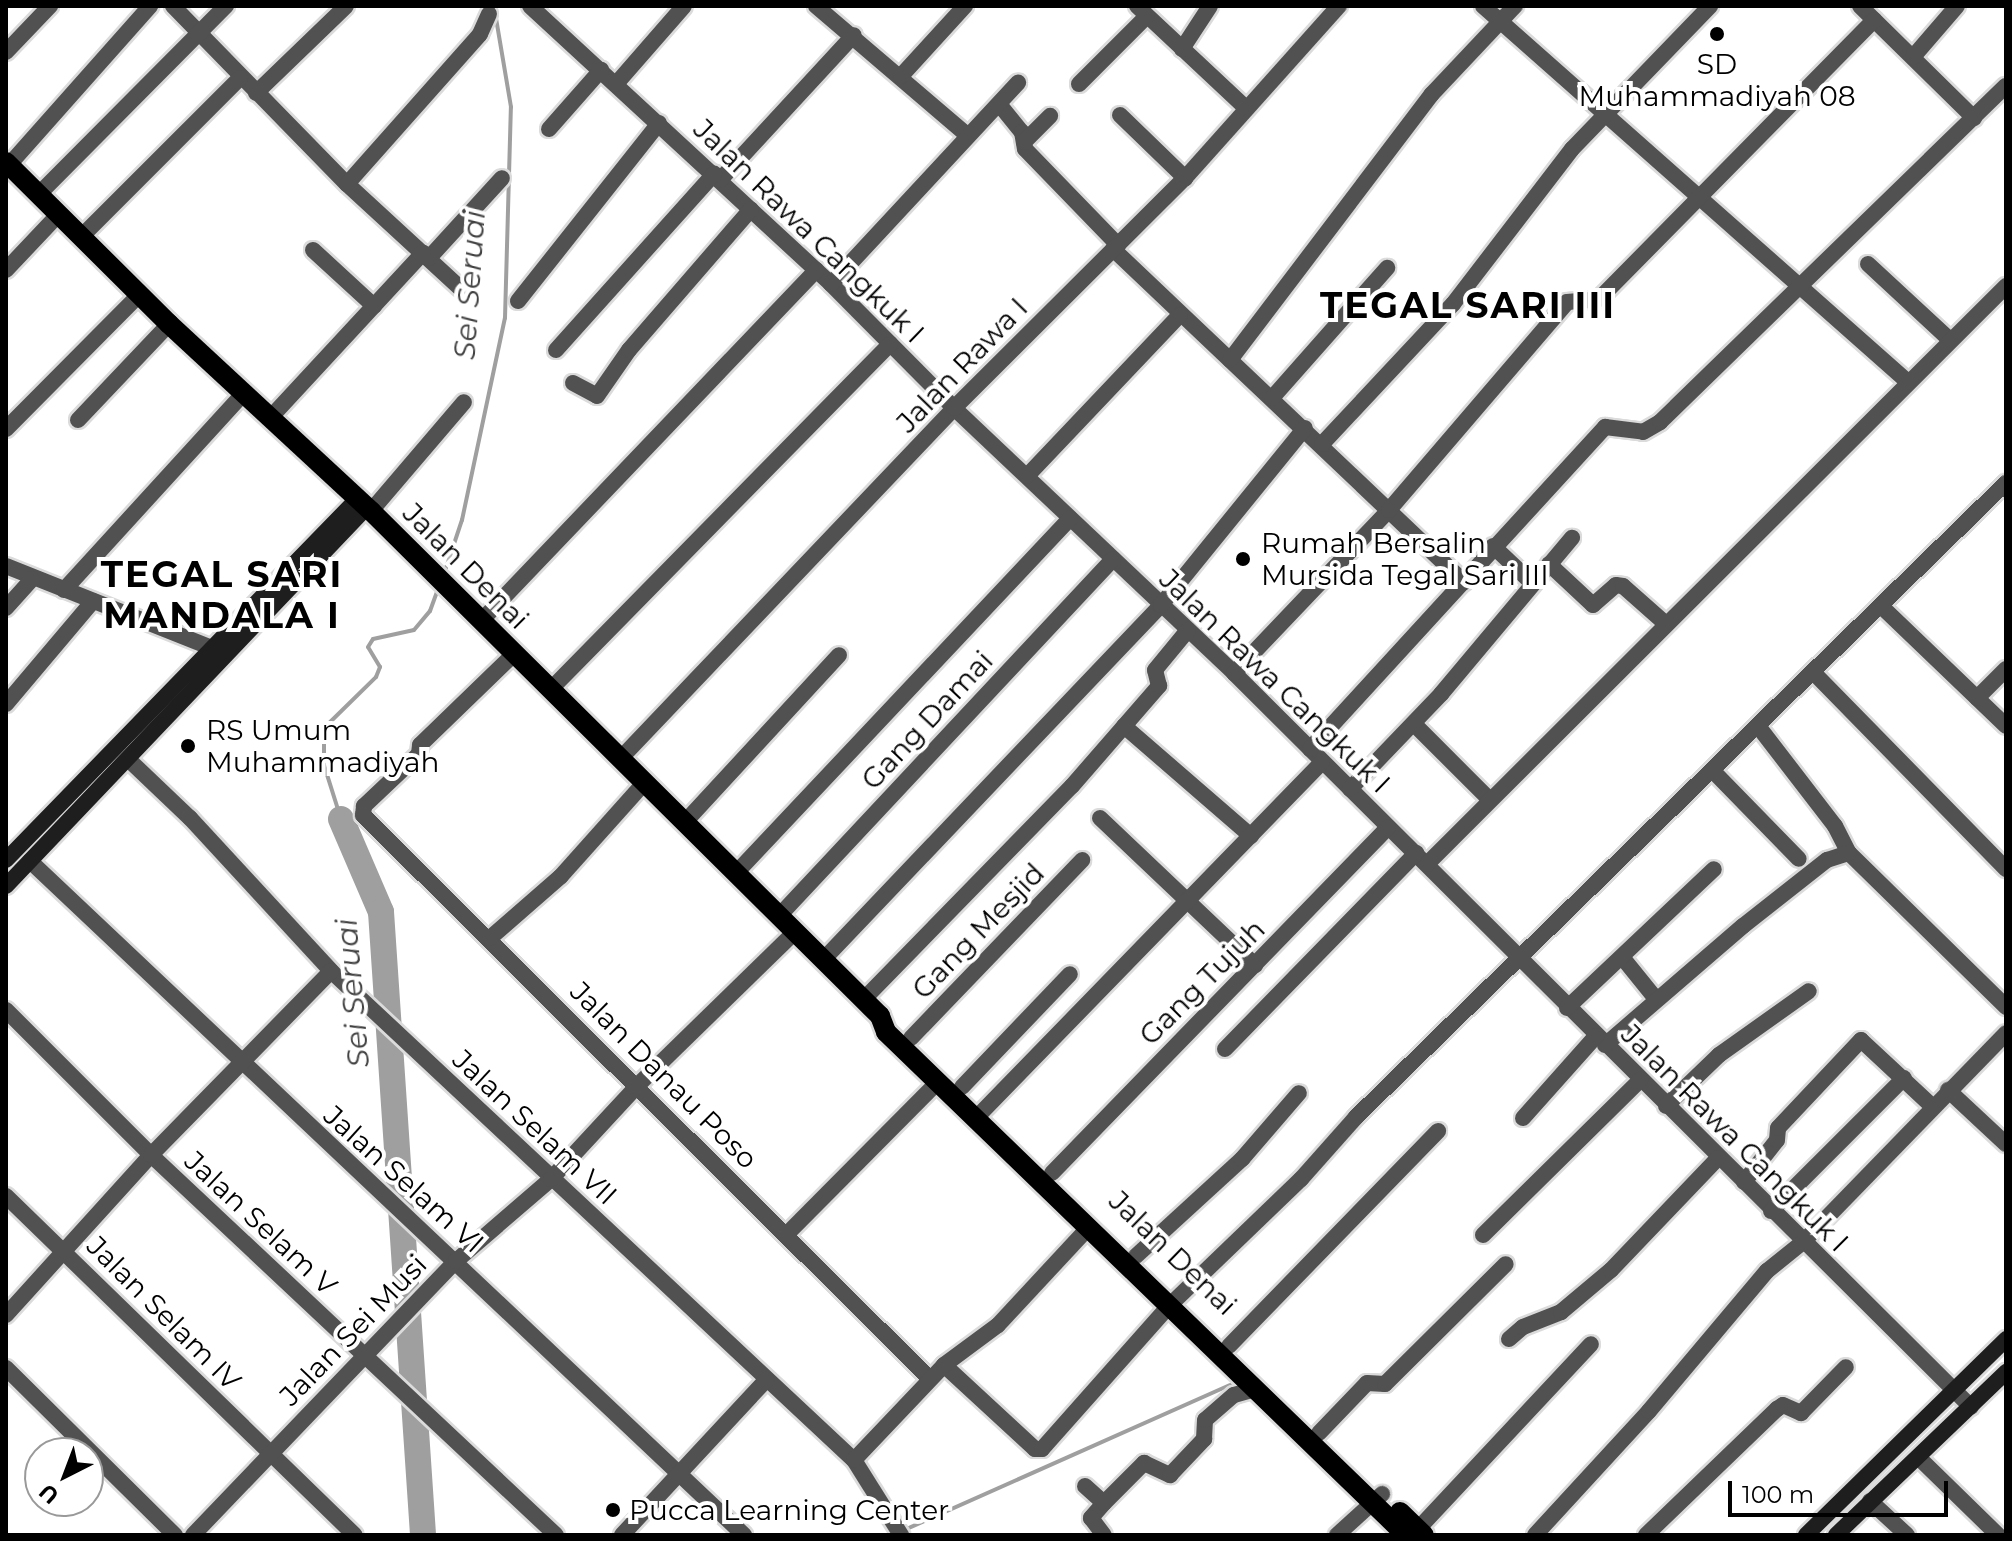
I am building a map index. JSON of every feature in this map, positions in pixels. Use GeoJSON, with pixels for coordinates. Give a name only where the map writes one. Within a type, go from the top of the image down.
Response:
{"type":"FeatureCollection","features":[{"type":"Feature","properties":{"kind":"main road","name":"Jalan Denai"},"geometry":{"type":"LineString","coordinates":[[7,164],[169,324],[365,505],[863,1000],[880,1016],[893,1020],[962,1087],[980,1114],[1089,1227],[1174,1302],[1416,1533]]}},
{"type":"Feature","properties":{"kind":"main road","name":"Jalan Denai"},"geometry":{"type":"LineString","coordinates":[[880,1016],[886,1032],[938,1082],[1052,1173],[1136,1256],[1174,1302],[1229,1346],[1260,1385],[1319,1433],[1377,1498]]}},
{"type":"Feature","properties":{"kind":"street"},"geometry":{"type":"LineString","coordinates":[[6,52],[50,6]]}},
{"type":"Feature","properties":{"kind":"street"},"geometry":{"type":"LineString","coordinates":[[7,164],[150,6]]}},
{"type":"Feature","properties":{"kind":"street"},"geometry":{"type":"LineString","coordinates":[[173,6],[240,78],[347,184],[460,288]]}},
{"type":"Feature","properties":{"kind":"street"},"geometry":{"type":"LineString","coordinates":[[38,195],[226,6]]}},
{"type":"Feature","properties":{"kind":"street"},"geometry":{"type":"LineString","coordinates":[[256,93],[346,6]]}},
{"type":"Feature","properties":{"kind":"street","name":"Jalan Rawa Cangkuk I"},"geometry":{"type":"LineString","coordinates":[[530,6],[831,284],[954,408],[1234,673],[1600,1041],[1971,1407]]}},
{"type":"Feature","properties":{"kind":"street"},"geometry":{"type":"LineString","coordinates":[[616,84],[684,6]]}},
{"type":"Feature","properties":{"kind":"street"},"geometry":{"type":"LineString","coordinates":[[816,6],[836,12],[854,35],[968,136]]}},
{"type":"Feature","properties":{"kind":"street"},"geometry":{"type":"LineString","coordinates":[[901,76],[965,6]]}},
{"type":"Feature","properties":{"kind":"street"},"geometry":{"type":"LineString","coordinates":[[1182,49],[1210,6]]}},
{"type":"Feature","properties":{"kind":"street","name":"Jalan Rawa I"},"geometry":{"type":"LineString","coordinates":[[621,758],[954,408],[1185,178],[1339,6]]}},
{"type":"Feature","properties":{"kind":"street"},"geometry":{"type":"LineString","coordinates":[[1483,6],[1800,283],[1908,382]]}},
{"type":"Feature","properties":{"kind":"street"},"geometry":{"type":"LineString","coordinates":[[1230,360],[1432,94],[1515,6]]}},
{"type":"Feature","properties":{"kind":"street"},"geometry":{"type":"LineString","coordinates":[[1322,444],[1453,304],[1606,113],[1710,6]]}},
{"type":"Feature","properties":{"kind":"street"},"geometry":{"type":"LineString","coordinates":[[1860,6],[1974,118]]}},
{"type":"Feature","properties":{"kind":"street"},"geometry":{"type":"LineString","coordinates":[[1913,57],[1957,6]]}},
{"type":"Feature","properties":{"kind":"street"},"geometry":{"type":"LineString","coordinates":[[347,184],[480,34],[491,9]]}},
{"type":"Feature","properties":{"kind":"street"},"geometry":{"type":"LineString","coordinates":[[1079,84],[1142,11],[1246,108]]}},
{"type":"Feature","properties":{"kind":"street"},"geometry":{"type":"LineString","coordinates":[[1234,673],[1389,510],[1567,302],[1599,299],[1702,199],[1874,20]]}},
{"type":"Feature","properties":{"kind":"street"},"geometry":{"type":"LineString","coordinates":[[556,350],[854,35]]}},
{"type":"Feature","properties":{"kind":"street"},"geometry":{"type":"LineString","coordinates":[[549,129],[601,70]]}},
{"type":"Feature","properties":{"kind":"street"},"geometry":{"type":"LineString","coordinates":[[81,237],[240,78]]}},
{"type":"Feature","properties":{"kind":"street"},"geometry":{"type":"LineString","coordinates":[[831,284],[1018,83]]}},
{"type":"Feature","properties":{"kind":"street"},"geometry":{"type":"LineString","coordinates":[[980,1114],[1251,836],[1493,546],[1605,427],[1643,432],[1660,422],[2006,86]]}},
{"type":"Feature","properties":{"kind":"street"},"geometry":{"type":"LineString","coordinates":[[999,104],[1022,132],[1024,142],[1180,315],[1305,428],[1464,582]]}},
{"type":"Feature","properties":{"kind":"street"},"geometry":{"type":"LineString","coordinates":[[1120,115],[1185,178]]}},
{"type":"Feature","properties":{"kind":"street"},"geometry":{"type":"LineString","coordinates":[[1024,142],[1050,116]]}},
{"type":"Feature","properties":{"kind":"street"},"geometry":{"type":"LineString","coordinates":[[518,301],[659,123]]}},
{"type":"Feature","properties":{"kind":"street"},"geometry":{"type":"LineString","coordinates":[[271,417],[374,306],[502,178]]}},
{"type":"Feature","properties":{"kind":"street"},"geometry":{"type":"LineString","coordinates":[[573,383],[597,396],[629,350],[751,209]]}},
{"type":"Feature","properties":{"kind":"street"},"geometry":{"type":"LineString","coordinates":[[6,270],[59,214]]}},
{"type":"Feature","properties":{"kind":"street"},"geometry":{"type":"LineString","coordinates":[[313,250],[374,306]]}},
{"type":"Feature","properties":{"kind":"street"},"geometry":{"type":"LineString","coordinates":[[1868,264],[1950,340]]}},
{"type":"Feature","properties":{"kind":"street"},"geometry":{"type":"LineString","coordinates":[[1272,398],[1387,268]]}},
{"type":"Feature","properties":{"kind":"street"},"geometry":{"type":"LineString","coordinates":[[482,620],[816,270]]}},
{"type":"Feature","properties":{"kind":"street"},"geometry":{"type":"LineString","coordinates":[[1225,1049],[1421,859],[1490,800],[2006,286]]}},
{"type":"Feature","properties":{"kind":"street"},"geometry":{"type":"LineString","coordinates":[[6,429],[140,294]]}},
{"type":"Feature","properties":{"kind":"street"},"geometry":{"type":"LineString","coordinates":[[1027,476],[1180,315]]}},
{"type":"Feature","properties":{"kind":"street"},"geometry":{"type":"LineString","coordinates":[[78,420],[169,324]]}},
{"type":"Feature","properties":{"kind":"street"},"geometry":{"type":"LineString","coordinates":[[551,689],[890,344]]}},
{"type":"Feature","properties":{"kind":"street"},"geometry":{"type":"LineString","coordinates":[[64,590],[244,393]]}},
{"type":"Feature","properties":{"kind":"street"},"geometry":{"type":"LineString","coordinates":[[6,886],[129,760],[464,402]]}},
{"type":"Feature","properties":{"kind":"street"},"geometry":{"type":"LineString","coordinates":[[823,960],[1161,605],[1305,428]]}},
{"type":"Feature","properties":{"kind":"street"},"geometry":{"type":"LineString","coordinates":[[944,1365],[1039,1450],[1174,1302],[1519,958],[2006,483]]}},
{"type":"Feature","properties":{"kind":"street"},"geometry":{"type":"LineString","coordinates":[[6,860],[212,648],[365,505]]}},
{"type":"Feature","properties":{"kind":"street"},"geometry":{"type":"LineString","coordinates":[[736,873],[1070,519]]}},
{"type":"Feature","properties":{"kind":"street"},"geometry":{"type":"LineString","coordinates":[[1350,789],[1414,724],[1572,538]]}},
{"type":"Feature","properties":{"kind":"street"},"geometry":{"type":"LineString","coordinates":[[1493,546],[1532,583]]}},
{"type":"Feature","properties":{"kind":"street","name":"Gang Damai"},"geometry":{"type":"LineString","coordinates":[[779,916],[1113,559]]}},
{"type":"Feature","properties":{"kind":"street"},"geometry":{"type":"LineString","coordinates":[[1549,564],[1593,605],[1616,585],[1623,586],[1666,624]]}},
{"type":"Feature","properties":{"kind":"street"},"geometry":{"type":"LineString","coordinates":[[6,566],[32,579],[212,648]]}},
{"type":"Feature","properties":{"kind":"street"},"geometry":{"type":"LineString","coordinates":[[6,608],[32,579]]}},
{"type":"Feature","properties":{"kind":"street"},"geometry":{"type":"LineString","coordinates":[[6,704],[93,601]]}},
{"type":"Feature","properties":{"kind":"street"},"geometry":{"type":"LineString","coordinates":[[1881,606],[2006,726]]}},
{"type":"Feature","properties":{"kind":"street"},"geometry":{"type":"LineString","coordinates":[[863,1000],[1124,726],[1159,686],[1155,670],[1188,630]]}},
{"type":"Feature","properties":{"kind":"street","name":"Jalan Danau Poso"},"geometry":{"type":"LineString","coordinates":[[515,653],[420,745],[419,754],[400,778],[361,809],[383,837],[490,938],[930,1379]]}},
{"type":"Feature","properties":{"kind":"street"},"geometry":{"type":"LineString","coordinates":[[685,822],[839,655]]}},
{"type":"Feature","properties":{"kind":"street"},"geometry":{"type":"LineString","coordinates":[[1977,698],[2006,669]]}},
{"type":"Feature","properties":{"kind":"street"},"geometry":{"type":"LineString","coordinates":[[1813,672],[2006,869]]}},
{"type":"Feature","properties":{"kind":"street"},"geometry":{"type":"LineString","coordinates":[[1414,724],[1490,800]]}},
{"type":"Feature","properties":{"kind":"street"},"geometry":{"type":"LineString","coordinates":[[1124,726],[1251,836]]}},
{"type":"Feature","properties":{"kind":"street"},"geometry":{"type":"LineString","coordinates":[[1758,726],[1835,826],[1849,853],[2006,1007]]}},
{"type":"Feature","properties":{"kind":"street","name":"Jalan Selam VII"},"geometry":{"type":"LineString","coordinates":[[129,760],[190,818],[331,971],[854,1460],[897,1530]]}},
{"type":"Feature","properties":{"kind":"street"},"geometry":{"type":"LineString","coordinates":[[1712,770],[1799,859]]}},
{"type":"Feature","properties":{"kind":"street"},"geometry":{"type":"LineString","coordinates":[[490,938],[561,876],[645,782]]}},
{"type":"Feature","properties":{"kind":"street"},"geometry":{"type":"LineString","coordinates":[[1100,818],[1255,965]]}},
{"type":"Feature","properties":{"kind":"street","name":"Gang Tujuh"},"geometry":{"type":"LineString","coordinates":[[1052,1173],[1388,828]]}},
{"type":"Feature","properties":{"kind":"street"},"geometry":{"type":"LineString","coordinates":[[1523,1118],[1600,1041],[1827,860],[1849,853]]}},
{"type":"Feature","properties":{"kind":"street","name":"Gang Mesjid"},"geometry":{"type":"LineString","coordinates":[[911,1038],[1082,860]]}},
{"type":"Feature","properties":{"kind":"street","name":"Jalan Selam VI"},"geometry":{"type":"LineString","coordinates":[[30,861],[240,1064],[682,1472],[744,1535]]}},
{"type":"Feature","properties":{"kind":"street"},"geometry":{"type":"LineString","coordinates":[[1567,1008],[1714,869]]}},
{"type":"Feature","properties":{"kind":"street","name":"Jalan Sei Musi"},"geometry":{"type":"LineString","coordinates":[[193,1535],[456,1261],[551,1179],[638,1085],[795,932]]}},
{"type":"Feature","properties":{"kind":"street"},"geometry":{"type":"LineString","coordinates":[[1622,957],[1656,999]]}},
{"type":"Feature","properties":{"kind":"street"},"geometry":{"type":"LineString","coordinates":[[6,1315],[151,1155],[331,971]]}},
{"type":"Feature","properties":{"kind":"street"},"geometry":{"type":"LineString","coordinates":[[962,1087],[1070,974]]}},
{"type":"Feature","properties":{"kind":"street"},"geometry":{"type":"LineString","coordinates":[[1666,1106],[1719,1055],[1809,991]]}},
{"type":"Feature","properties":{"kind":"street","name":"Jalan Selam V"},"geometry":{"type":"LineString","coordinates":[[6,1010],[151,1155],[556,1535]]}},
{"type":"Feature","properties":{"kind":"street"},"geometry":{"type":"LineString","coordinates":[[1535,1535],[1649,1411],[1767,1271],[1803,1242],[2006,1033]]}},
{"type":"Feature","properties":{"kind":"street"},"geometry":{"type":"LineString","coordinates":[[1744,1182],[1777,1140],[1778,1128],[1861,1040],[1932,1106]]}},
{"type":"Feature","properties":{"kind":"street"},"geometry":{"type":"LineString","coordinates":[[1771,1211],[1904,1078]]}},
{"type":"Feature","properties":{"kind":"street"},"geometry":{"type":"LineString","coordinates":[[1483,1235],[1640,1080]]}},
{"type":"Feature","properties":{"kind":"street"},"geometry":{"type":"LineString","coordinates":[[787,1234],[938,1082]]}},
{"type":"Feature","properties":{"kind":"street"},"geometry":{"type":"LineString","coordinates":[[1948,1090],[2006,1144]]}},
{"type":"Feature","properties":{"kind":"street"},"geometry":{"type":"LineString","coordinates":[[1136,1256],[1242,1159],[1299,1093]]}},
{"type":"Feature","properties":{"kind":"street"},"geometry":{"type":"LineString","coordinates":[[1229,1346],[1438,1131]]}},
{"type":"Feature","properties":{"kind":"street"},"geometry":{"type":"LineString","coordinates":[[1509,1339],[1523,1327],[1561,1312],[1611,1270],[1718,1158]]}},
{"type":"Feature","properties":{"kind":"street","name":"Jalan Selam IV"},"geometry":{"type":"LineString","coordinates":[[6,1196],[354,1535]]}},
{"type":"Feature","properties":{"kind":"street"},"geometry":{"type":"LineString","coordinates":[[854,1460],[944,1365],[998,1325],[1089,1227]]}},
{"type":"Feature","properties":{"kind":"street"},"geometry":{"type":"LineString","coordinates":[[1319,1433],[1367,1383],[1385,1384],[1506,1264]]}},
{"type":"Feature","properties":{"kind":"street"},"geometry":{"type":"LineString","coordinates":[[1806,1535],[2006,1339]]}},
{"type":"Feature","properties":{"kind":"street"},"geometry":{"type":"LineString","coordinates":[[1416,1533],[1591,1344]]}},
{"type":"Feature","properties":{"kind":"street"},"geometry":{"type":"LineString","coordinates":[[1646,1535],[1777,1409],[1783,1405],[1801,1413],[1846,1367]]}},
{"type":"Feature","properties":{"kind":"street"},"geometry":{"type":"LineString","coordinates":[[6,1368],[175,1535]]}},
{"type":"Feature","properties":{"kind":"street"},"geometry":{"type":"LineString","coordinates":[[1836,1535],[2006,1372]]}},
{"type":"Feature","properties":{"kind":"street"},"geometry":{"type":"LineString","coordinates":[[622,1535],[766,1380]]}},
{"type":"Feature","properties":{"kind":"street"},"geometry":{"type":"LineString","coordinates":[[1104,1535],[1091,1518],[1144,1463],[1170,1475],[1204,1439],[1205,1420],[1234,1395],[1260,1385]]}},
{"type":"Feature","properties":{"kind":"street"},"geometry":{"type":"LineString","coordinates":[[1918,1457],[1998,1535]]}},
{"type":"Feature","properties":{"kind":"street"},"geometry":{"type":"LineString","coordinates":[[1085,1486],[1104,1503]]}},
{"type":"Feature","properties":{"kind":"street"},"geometry":{"type":"LineString","coordinates":[[1337,1535],[1377,1498]]}},
{"type":"Feature","properties":{"kind":"street"},"geometry":{"type":"LineString","coordinates":[[1870,1501],[1907,1535]]}},
{"type":"Feature","properties":{"kind":"waterway","name":"Sei Seruai"},"geometry":{"type":"LineString","coordinates":[[444,574],[462,520],[505,318],[511,107],[494,6]]}},
{"type":"Feature","properties":{"kind":"waterway","name":"Sei Seruai"},"geometry":{"type":"LineString","coordinates":[[341,819],[324,765],[324,728],[376,677],[380,667],[368,647],[373,639],[414,630],[430,611],[439,586]]}},
{"type":"Feature","properties":{"kind":"waterway","name":"Sei Seruai"},"geometry":{"type":"LineString","coordinates":[[341,819],[381,912],[423,1535]]}},
{"type":"Feature","properties":{"kind":"waterway"},"geometry":{"type":"LineString","coordinates":[[902,1531],[1230,1385]]}},
{"type":"Feature","properties":{"kind":"place","name":"SD Muhammadiyah 08"},"geometry":{"type":"Point","coordinates":[1717,34]}},
{"type":"Feature","properties":{"kind":"place","name":"Rumah Bersalin Mursida Tegal Sari III"},"geometry":{"type":"Point","coordinates":[1243,559]}},
{"type":"Feature","properties":{"kind":"place","name":"RS Umum Muhammadiyah"},"geometry":{"type":"Point","coordinates":[188,746]}},
{"type":"Feature","properties":{"kind":"place","name":"Pucca Learning Center"},"geometry":{"type":"Point","coordinates":[613,1510]}},
{"type":"Feature","properties":{"kind":"district","name":"TEGAL SARI III"},"geometry":{"type":"Point","coordinates":[1468,306]}},
{"type":"Feature","properties":{"kind":"district","name":"TEGAL SARI MANDALA I"},"geometry":{"type":"Point","coordinates":[222,594]}}]}
